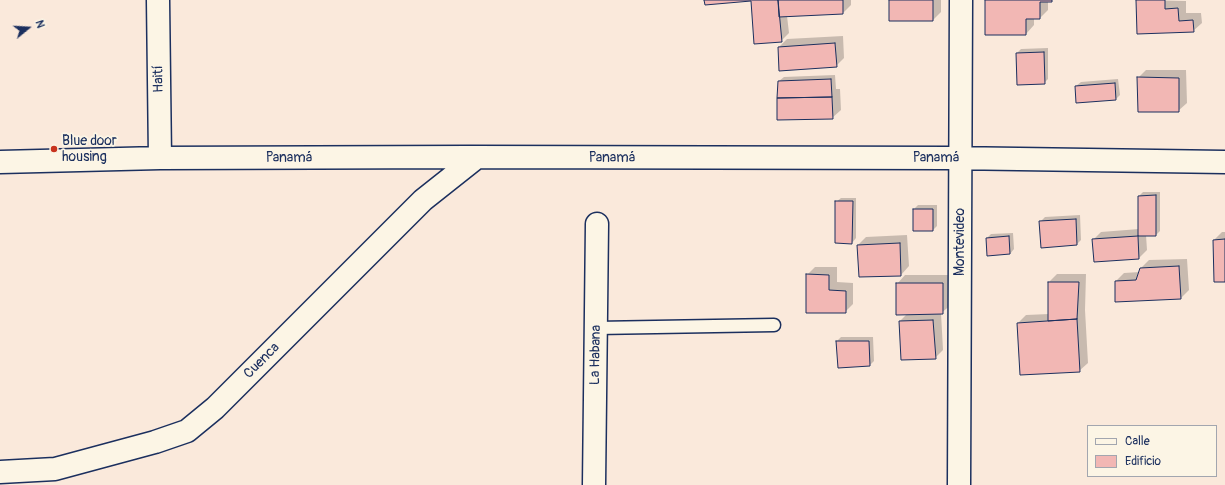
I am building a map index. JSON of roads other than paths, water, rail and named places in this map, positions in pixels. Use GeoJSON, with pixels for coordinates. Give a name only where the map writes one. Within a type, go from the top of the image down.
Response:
{"type":"FeatureCollection","features":[{"type":"Feature","properties":{"kind":"street","name":"Haití"},"geometry":{"type":"LineString","coordinates":[[158,0],[160,158]]}},
{"type":"Feature","properties":{"kind":"street","name":"Montevideo"},"geometry":{"type":"LineString","coordinates":[[959,485],[961,0]]}},
{"type":"Feature","properties":{"kind":"street","name":"Panamá"},"geometry":{"type":"LineString","coordinates":[[0,162],[160,158],[961,158],[1225,162]]}},
{"type":"Feature","properties":{"kind":"street","name":"Cuenca"},"geometry":{"type":"LineString","coordinates":[[0,472],[55,469],[155,442],[187,431],[216,408],[423,200],[476,158]]}},
{"type":"Feature","properties":{"kind":"street","name":"La Habana"},"geometry":{"type":"LineString","coordinates":[[594,485],[597,224]]}},
{"type":"Feature","properties":{"kind":"lane"},"geometry":{"type":"LineString","coordinates":[[596,328],[774,325]]}},
{"type":"Feature","properties":{"kind":"place","name":"Blue door housing"},"geometry":{"type":"Point","coordinates":[54,149]}}]}
